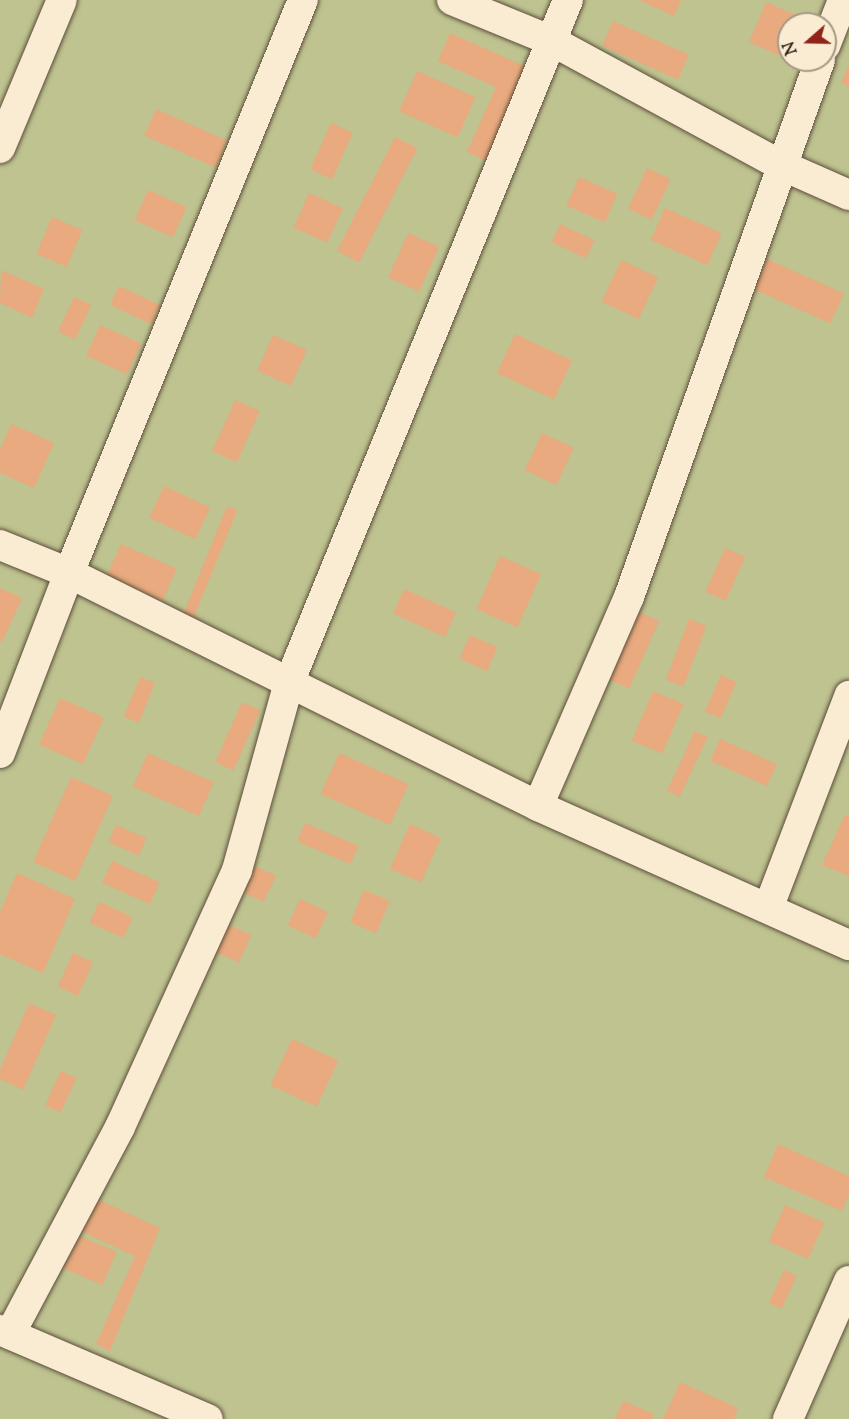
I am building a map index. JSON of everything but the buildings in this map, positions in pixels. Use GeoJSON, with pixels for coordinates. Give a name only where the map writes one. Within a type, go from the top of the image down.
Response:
{"type":"FeatureCollection","features":[{"type":"Feature","properties":{"kind":"street"},"geometry":{"type":"LineString","coordinates":[[0,148],[62,0]]}},
{"type":"Feature","properties":{"kind":"street"},"geometry":{"type":"LineString","coordinates":[[0,753],[69,573],[303,0]]}},
{"type":"Feature","properties":{"kind":"street"},"geometry":{"type":"LineString","coordinates":[[452,0],[552,41],[779,164],[849,195]]}},
{"type":"Feature","properties":{"kind":"street"},"geometry":{"type":"LineString","coordinates":[[208,1419],[5,1332],[120,1127],[237,870],[289,683],[568,0]]}},
{"type":"Feature","properties":{"kind":"street"},"geometry":{"type":"LineString","coordinates":[[837,15],[843,0]]}},
{"type":"Feature","properties":{"kind":"street"},"geometry":{"type":"LineString","coordinates":[[538,806],[629,597],[779,164],[815,72]]}},
{"type":"Feature","properties":{"kind":"street"},"geometry":{"type":"LineString","coordinates":[[0,545],[69,573],[538,806],[769,906],[849,945]]}},
{"type":"Feature","properties":{"kind":"street"},"geometry":{"type":"LineString","coordinates":[[769,906],[849,696]]}},
{"type":"Feature","properties":{"kind":"street"},"geometry":{"type":"LineString","coordinates":[[788,1419],[849,1281]]}},
{"type":"Feature","properties":{"kind":"green space"},"geometry":{"type":"Polygon","coordinates":[[[0,0],[849,0],[849,1419],[0,1419],[0,0]]]}}]}
